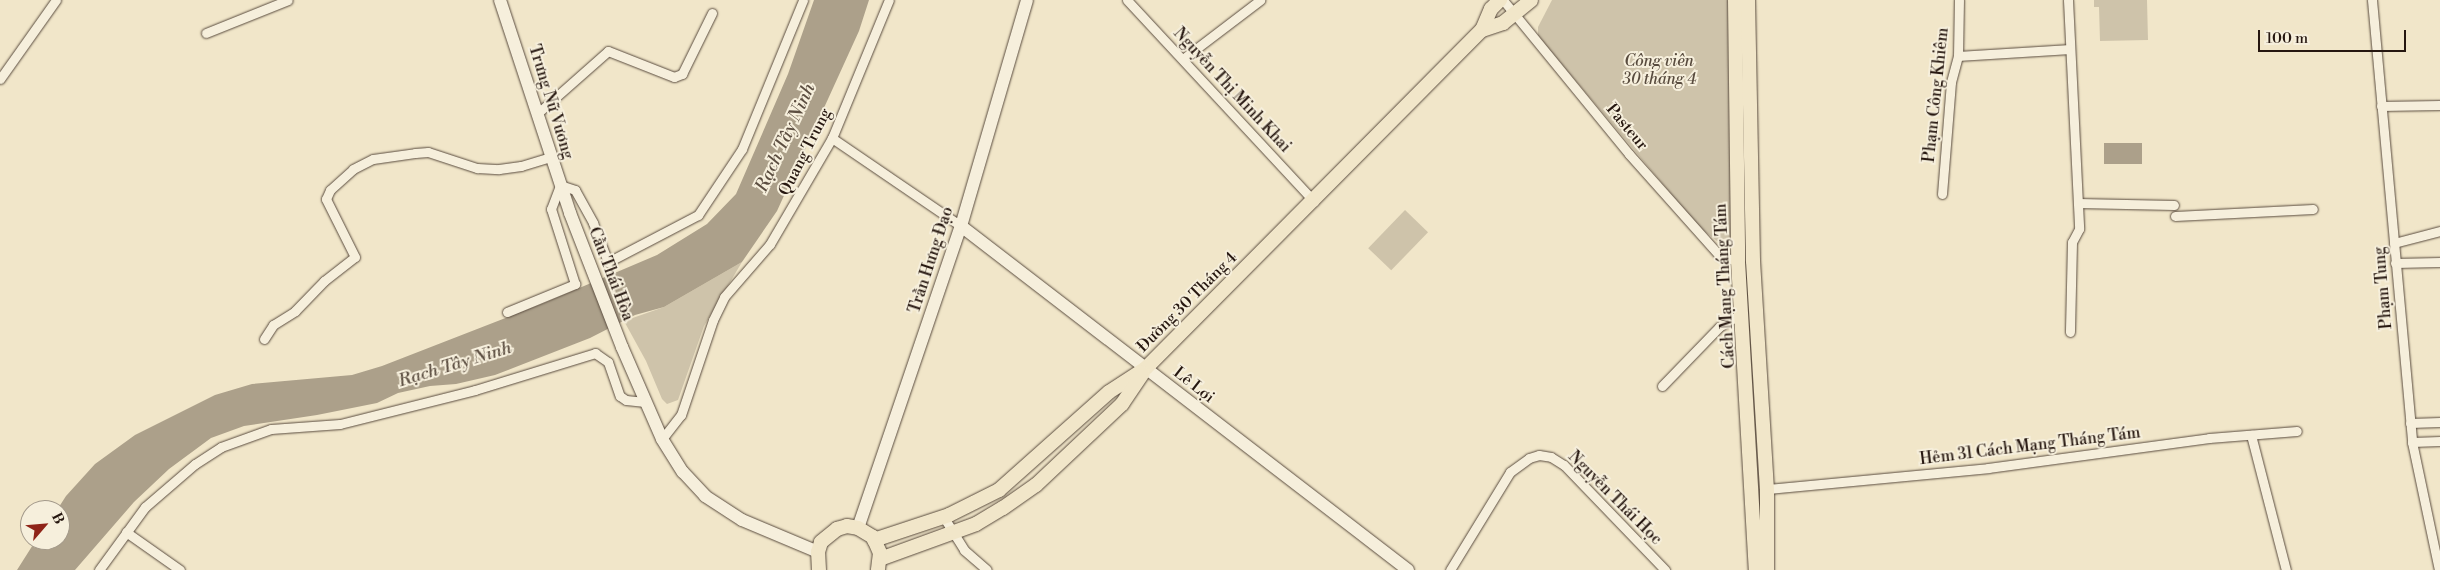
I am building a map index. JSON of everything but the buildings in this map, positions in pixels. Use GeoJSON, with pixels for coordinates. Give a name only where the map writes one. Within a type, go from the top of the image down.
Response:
{"type":"FeatureCollection","features":[{"type":"Feature","properties":{"kind":"main road","name":"Đường 30 Tháng 4"},"geometry":{"type":"LineString","coordinates":[[874,540],[976,503],[1015,479],[1109,392],[1146,368],[1314,202],[1482,30],[1491,9],[1502,0]]}},
{"type":"Feature","properties":{"kind":"main road","name":"Đường 30 Tháng 4"},"geometry":{"type":"LineString","coordinates":[[1482,30],[1499,25],[1531,0]]}},
{"type":"Feature","properties":{"kind":"main road","name":"Cách Mạng Tháng Tám"},"geometry":{"type":"LineString","coordinates":[[1735,0],[1738,261],[1749,312]]}},
{"type":"Feature","properties":{"kind":"main road","name":"Cách Mạng Tháng Tám"},"geometry":{"type":"LineString","coordinates":[[1748,0],[1753,261],[1749,312],[1757,440],[1756,570]]}},
{"type":"Feature","properties":{"kind":"main road"},"geometry":{"type":"LineString","coordinates":[[1738,261],[1753,261]]}},
{"type":"Feature","properties":{"kind":"main road"},"geometry":{"type":"LineString","coordinates":[[819,570],[818,552],[821,542],[837,528],[858,528],[874,540],[879,564],[951,534],[1003,508],[1058,465],[1122,404],[1146,368]]}},
{"type":"Feature","properties":{"kind":"main road","name":"Cách Mạng Tháng Tám"},"geometry":{"type":"LineString","coordinates":[[1757,440],[1767,489],[1767,570]]}},
{"type":"Feature","properties":{"kind":"street"},"geometry":{"type":"LineString","coordinates":[[0,79],[56,0]]}},
{"type":"Feature","properties":{"kind":"street"},"geometry":{"type":"LineString","coordinates":[[206,33],[288,0]]}},
{"type":"Feature","properties":{"kind":"street","name":"Trưng Nữ Vương"},"geometry":{"type":"LineString","coordinates":[[500,0],[539,112],[550,157],[570,213]]}},
{"type":"Feature","properties":{"kind":"street"},"geometry":{"type":"LineString","coordinates":[[507,312],[575,284],[551,209],[560,185],[575,190],[608,262],[638,249],[698,215],[742,149],[803,0]]}},
{"type":"Feature","properties":{"kind":"street","name":"Quang Trung"},"geometry":{"type":"LineString","coordinates":[[662,439],[681,415],[713,320],[724,297],[770,244],[832,138],[889,0]]}},
{"type":"Feature","properties":{"kind":"street","name":"Trần Hưng Đạo"},"geometry":{"type":"LineString","coordinates":[[858,528],[960,226],[1027,0]]}},
{"type":"Feature","properties":{"kind":"street","name":"Nguyễn Thị Minh Khai"},"geometry":{"type":"LineString","coordinates":[[1127,0],[1184,58],[1314,202]]}},
{"type":"Feature","properties":{"kind":"street"},"geometry":{"type":"LineString","coordinates":[[1184,58],[1260,0]]}},
{"type":"Feature","properties":{"kind":"street","name":"Pasteur"},"geometry":{"type":"LineString","coordinates":[[1502,0],[1629,154],[1720,256],[1738,261]]}},
{"type":"Feature","properties":{"kind":"street","name":"Phạm Công Khiêm"},"geometry":{"type":"LineString","coordinates":[[1942,194],[1951,82],[1958,56],[1959,0]]}},
{"type":"Feature","properties":{"kind":"street"},"geometry":{"type":"LineString","coordinates":[[2068,0],[2079,229],[2072,242],[2070,332]]}},
{"type":"Feature","properties":{"kind":"street","name":"Phạm Tung"},"geometry":{"type":"LineString","coordinates":[[2372,0],[2412,442],[2439,566]]}},
{"type":"Feature","properties":{"kind":"street"},"geometry":{"type":"LineString","coordinates":[[539,112],[608,51],[674,77],[682,74],[712,13]]}},
{"type":"Feature","properties":{"kind":"street"},"geometry":{"type":"LineString","coordinates":[[1958,56],[2070,49]]}},
{"type":"Feature","properties":{"kind":"street"},"geometry":{"type":"LineString","coordinates":[[2381,106],[2440,105]]}},
{"type":"Feature","properties":{"kind":"street"},"geometry":{"type":"LineString","coordinates":[[832,138],[960,226]]}},
{"type":"Feature","properties":{"kind":"street"},"geometry":{"type":"LineString","coordinates":[[264,339],[273,325],[295,311],[324,281],[355,258],[326,199],[342,177],[363,163],[428,152],[477,168],[499,169],[521,166],[550,157]]}},
{"type":"Feature","properties":{"kind":"street"},"geometry":{"type":"LineString","coordinates":[[2078,203],[2174,205]]}},
{"type":"Feature","properties":{"kind":"street"},"geometry":{"type":"LineString","coordinates":[[2174,216],[2313,209]]}},
{"type":"Feature","properties":{"kind":"street","name":"Cầu Thái Hòa"},"geometry":{"type":"LineString","coordinates":[[570,213],[645,402]]}},
{"type":"Feature","properties":{"kind":"street","name":"Lê Lợi"},"geometry":{"type":"LineString","coordinates":[[960,226],[1408,570]]}},
{"type":"Feature","properties":{"kind":"street"},"geometry":{"type":"LineString","coordinates":[[2394,244],[2440,231]]}},
{"type":"Feature","properties":{"kind":"street"},"geometry":{"type":"LineString","coordinates":[[2395,263],[2440,262]]}},
{"type":"Feature","properties":{"kind":"street"},"geometry":{"type":"LineString","coordinates":[[1662,386],[1719,327],[1749,312]]}},
{"type":"Feature","properties":{"kind":"street"},"geometry":{"type":"LineString","coordinates":[[99,570],[145,507],[195,464],[221,447],[271,429],[340,424],[475,390],[595,353],[608,362],[620,396],[626,400],[645,402],[662,439],[683,472],[705,496],[742,520],[818,552]]}},
{"type":"Feature","properties":{"kind":"street"},"geometry":{"type":"LineString","coordinates":[[2410,423],[2440,422]]}},
{"type":"Feature","properties":{"kind":"street","name":"Hẻm 31 Cách Mạng Tháng Tám"},"geometry":{"type":"LineString","coordinates":[[1767,489],[1988,468],[2297,431]]}},
{"type":"Feature","properties":{"kind":"street"},"geometry":{"type":"LineString","coordinates":[[2251,435],[2286,570]]}},
{"type":"Feature","properties":{"kind":"street"},"geometry":{"type":"LineString","coordinates":[[2412,442],[2440,441]]}},
{"type":"Feature","properties":{"kind":"street","name":"Nguyễn Thái Học"},"geometry":{"type":"LineString","coordinates":[[1450,570],[1510,472],[1529,458],[1539,455],[1551,456],[1564,465],[1665,570]]}},
{"type":"Feature","properties":{"kind":"street"},"geometry":{"type":"LineString","coordinates":[[943,516],[951,534],[964,550],[987,570]]}},
{"type":"Feature","properties":{"kind":"street"},"geometry":{"type":"LineString","coordinates":[[126,532],[180,570]]}},
{"type":"Feature","properties":{"kind":"green space","name":"Công viên 30 tháng 4"},"geometry":{"type":"Polygon","coordinates":[[[1552,0],[1728,0],[1734,216],[1731,237],[1717,241],[1699,227],[1538,36],[1538,27],[1552,0]]]}},
{"type":"Feature","properties":{"kind":"green space"},"geometry":{"type":"Polygon","coordinates":[[[2094,0],[2147,0],[2148,40],[2100,41],[2099,7],[2094,7],[2094,0]]]}},
{"type":"Feature","properties":{"kind":"green space"},"geometry":{"type":"Polygon","coordinates":[[[1405,210],[1428,232],[1391,270],[1368,248],[1405,210]]]}},
{"type":"Feature","properties":{"kind":"green space"},"geometry":{"type":"Polygon","coordinates":[[[742,262],[704,326],[678,400],[667,404],[662,399],[646,361],[624,321],[664,307],[742,262]]]}},
{"type":"Feature","properties":{"kind":"water","name":"Rạch Tây Ninh"},"geometry":{"type":"Polygon","coordinates":[[[814,0],[869,0],[859,31],[777,211],[742,262],[664,307],[635,315],[590,338],[495,375],[456,384],[430,386],[398,393],[377,403],[317,415],[244,426],[211,438],[169,469],[134,502],[75,570],[17,570],[30,550],[70,550],[70,500],[63,500],[95,464],[135,435],[215,395],[252,384],[352,375],[382,366],[544,303],[657,255],[707,224],[736,194],[788,74],[814,0]]]}},
{"type":"Feature","properties":{"kind":"water"},"geometry":{"type":"Polygon","coordinates":[[[2104,143],[2142,143],[2142,164],[2104,164],[2104,143]]]}}]}
